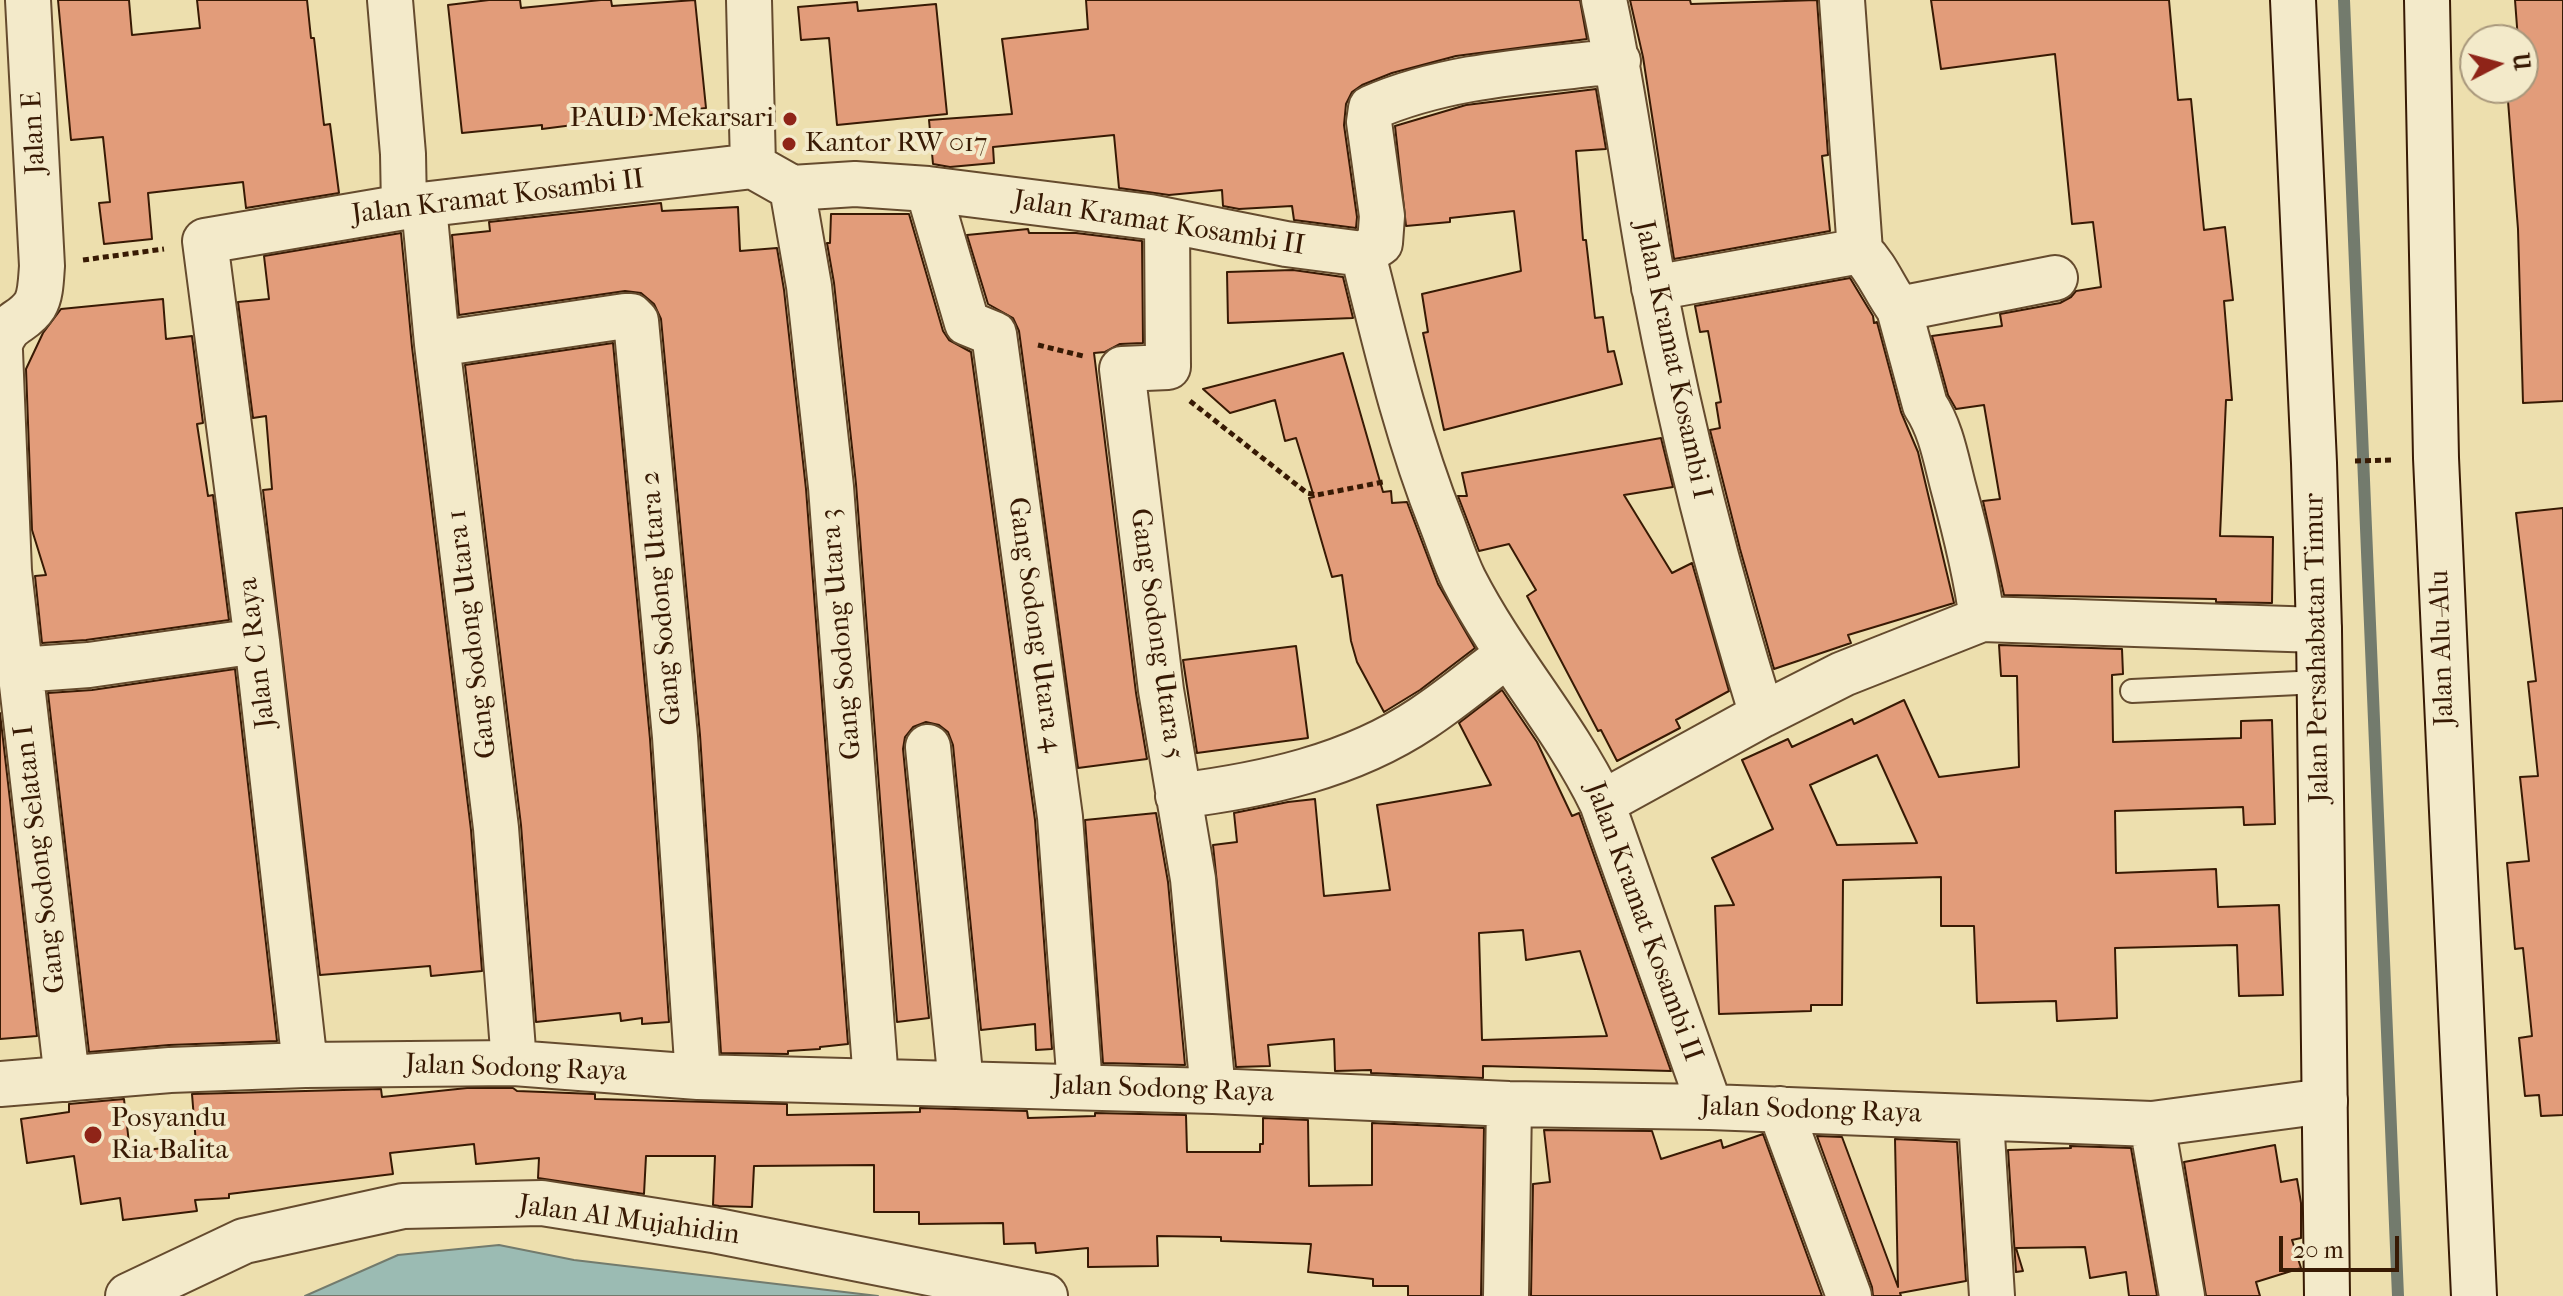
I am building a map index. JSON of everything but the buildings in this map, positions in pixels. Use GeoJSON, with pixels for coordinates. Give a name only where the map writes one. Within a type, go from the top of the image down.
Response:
{"type":"FeatureCollection","features":[{"type":"Feature","properties":{"kind":"street","name":"Jalan E"},"geometry":{"type":"LineString","coordinates":[[28,0],[42,266]]}},
{"type":"Feature","properties":{"kind":"street","name":"Gang Sodong Utara 1"},"geometry":{"type":"LineString","coordinates":[[390,0],[403,154],[437,344],[496,828],[514,1063]]}},
{"type":"Feature","properties":{"kind":"street"},"geometry":{"type":"LineString","coordinates":[[749,0],[753,166],[792,188]]}},
{"type":"Feature","properties":{"kind":"street","name":"Jalan Kramat Kosambi I"},"geometry":{"type":"LineString","coordinates":[[1604,0],[1618,61],[1654,288],[1693,470],[1731,615],[1762,715]]}},
{"type":"Feature","properties":{"kind":"street"},"geometry":{"type":"LineString","coordinates":[[1842,0],[1860,251],[1877,268],[1889,296],[1899,309],[1925,405],[1933,417],[1944,451],[1977,575],[1982,619]]}},
{"type":"Feature","properties":{"kind":"street","name":"Jalan Persahabatan Timur"},"geometry":{"type":"LineString","coordinates":[[2293,0],[2319,630],[2327,1296]]}},
{"type":"Feature","properties":{"kind":"street","name":"Jalan Alu-Alu"},"geometry":{"type":"LineString","coordinates":[[2427,0],[2436,458],[2474,1296]]}},
{"type":"Feature","properties":{"kind":"street"},"geometry":{"type":"LineString","coordinates":[[1363,254],[1380,243],[1382,232],[1369,122],[1371,108],[1466,78],[1618,61]]}},
{"type":"Feature","properties":{"kind":"street","name":"Jalan Kramat Kosambi II"},"geometry":{"type":"LineString","coordinates":[[205,241],[414,206],[753,166]]}},
{"type":"Feature","properties":{"kind":"street","name":"Jalan Kramat Kosambi II"},"geometry":{"type":"LineString","coordinates":[[792,188],[855,184],[928,189],[1167,221],[1286,244],[1363,254],[1402,411],[1422,474],[1464,579],[1507,655],[1576,751],[1602,803],[1710,1107]]}},
{"type":"Feature","properties":{"kind":"street","name":"Gang Sodong Utara 3"},"geometry":{"type":"LineString","coordinates":[[792,188],[809,286],[831,487],[876,1081]]}},
{"type":"Feature","properties":{"kind":"street"},"geometry":{"type":"LineString","coordinates":[[928,189],[967,323],[994,334]]}},
{"type":"Feature","properties":{"kind":"street"},"geometry":{"type":"LineString","coordinates":[[1122,369],[1168,367],[1167,221]]}},
{"type":"Feature","properties":{"kind":"street","name":"Jalan C Raya"},"geometry":{"type":"LineString","coordinates":[[205,241],[257,641],[305,1065]]}},
{"type":"Feature","properties":{"kind":"street"},"geometry":{"type":"LineString","coordinates":[[1654,288],[1860,251]]}},
{"type":"Feature","properties":{"kind":"street","name":"Gang Sodong Selatan I"},"geometry":{"type":"LineString","coordinates":[[42,266],[37,302],[1,340],[9,571],[67,1079]]}},
{"type":"Feature","properties":{"kind":"street"},"geometry":{"type":"LineString","coordinates":[[1899,309],[2055,278]]}},
{"type":"Feature","properties":{"kind":"street","name":"Gang Sodong Utara 2"},"geometry":{"type":"LineString","coordinates":[[437,344],[625,316],[631,316],[636,321],[675,737],[698,1077]]}},
{"type":"Feature","properties":{"kind":"street","name":"Gang Sodong Utara 4"},"geometry":{"type":"LineString","coordinates":[[994,334],[1060,817],[1080,1087]]}},
{"type":"Feature","properties":{"kind":"street","name":"Gang Sodong Utara 5"},"geometry":{"type":"LineString","coordinates":[[1122,369],[1161,690],[1193,879],[1213,1091]]}},
{"type":"Feature","properties":{"kind":"street"},"geometry":{"type":"LineString","coordinates":[[1602,803],[1843,674],[1982,619],[2319,630]]}},
{"type":"Feature","properties":{"kind":"street"},"geometry":{"type":"LineString","coordinates":[[19,670],[89,665],[257,641]]}},
{"type":"Feature","properties":{"kind":"street"},"geometry":{"type":"LineString","coordinates":[[1178,796],[1247,787],[1320,767],[1379,742],[1421,719],[1507,655]]}},
{"type":"Feature","properties":{"kind":"street"},"geometry":{"type":"LineString","coordinates":[[928,747],[961,1084]]}},
{"type":"Feature","properties":{"kind":"street","name":"Jalan Sodong Raya"},"geometry":{"type":"LineString","coordinates":[[0,1084],[170,1070],[514,1063],[698,1077],[1213,1091],[1509,1104],[1780,1109],[2152,1124],[2325,1101]]}},
{"type":"Feature","properties":{"kind":"street"},"geometry":{"type":"LineString","coordinates":[[1506,1296],[1509,1104]]}},
{"type":"Feature","properties":{"kind":"street"},"geometry":{"type":"LineString","coordinates":[[1780,1109],[1849,1296]]}},
{"type":"Feature","properties":{"kind":"street"},"geometry":{"type":"LineString","coordinates":[[1981,1119],[1992,1296]]}},
{"type":"Feature","properties":{"kind":"street"},"geometry":{"type":"LineString","coordinates":[[2152,1124],[2182,1296]]}},
{"type":"Feature","properties":{"kind":"street","name":"Jalan Al Mujahidin"},"geometry":{"type":"LineString","coordinates":[[128,1296],[244,1241],[403,1206],[542,1203],[713,1230],[1045,1296]]}},
{"type":"Feature","properties":{"kind":"lane"},"geometry":{"type":"LineString","coordinates":[[2132,691],[2319,682]]}},
{"type":"Feature","properties":{"kind":"path"},"geometry":{"type":"LineString","coordinates":[[42,266],[205,241]]}},
{"type":"Feature","properties":{"kind":"path"},"geometry":{"type":"LineString","coordinates":[[994,334],[1088,357],[1122,369]]}},
{"type":"Feature","properties":{"kind":"path"},"geometry":{"type":"LineString","coordinates":[[1180,393],[1313,495],[1422,474]]}},
{"type":"Feature","properties":{"kind":"path"},"geometry":{"type":"LineString","coordinates":[[2347,461],[2404,459]]}},
{"type":"Feature","properties":{"kind":"water"},"geometry":{"type":"Polygon","coordinates":[[[499,1245],[574,1260],[878,1296],[305,1296],[398,1255],[499,1245]]]}},
{"type":"Feature","properties":{"kind":"waterway"},"geometry":{"type":"LineString","coordinates":[[2344,0],[2398,1296]]}},
{"type":"Feature","properties":{"kind":"place","name":"PAUD Mekarsari"},"geometry":{"type":"Point","coordinates":[790,119]}},
{"type":"Feature","properties":{"kind":"place","name":"Kantor RW 017"},"geometry":{"type":"Point","coordinates":[789,144]}},
{"type":"Feature","properties":{"kind":"place","name":"Posyandu Ria Balita"},"geometry":{"type":"Point","coordinates":[93,1135]}}]}
